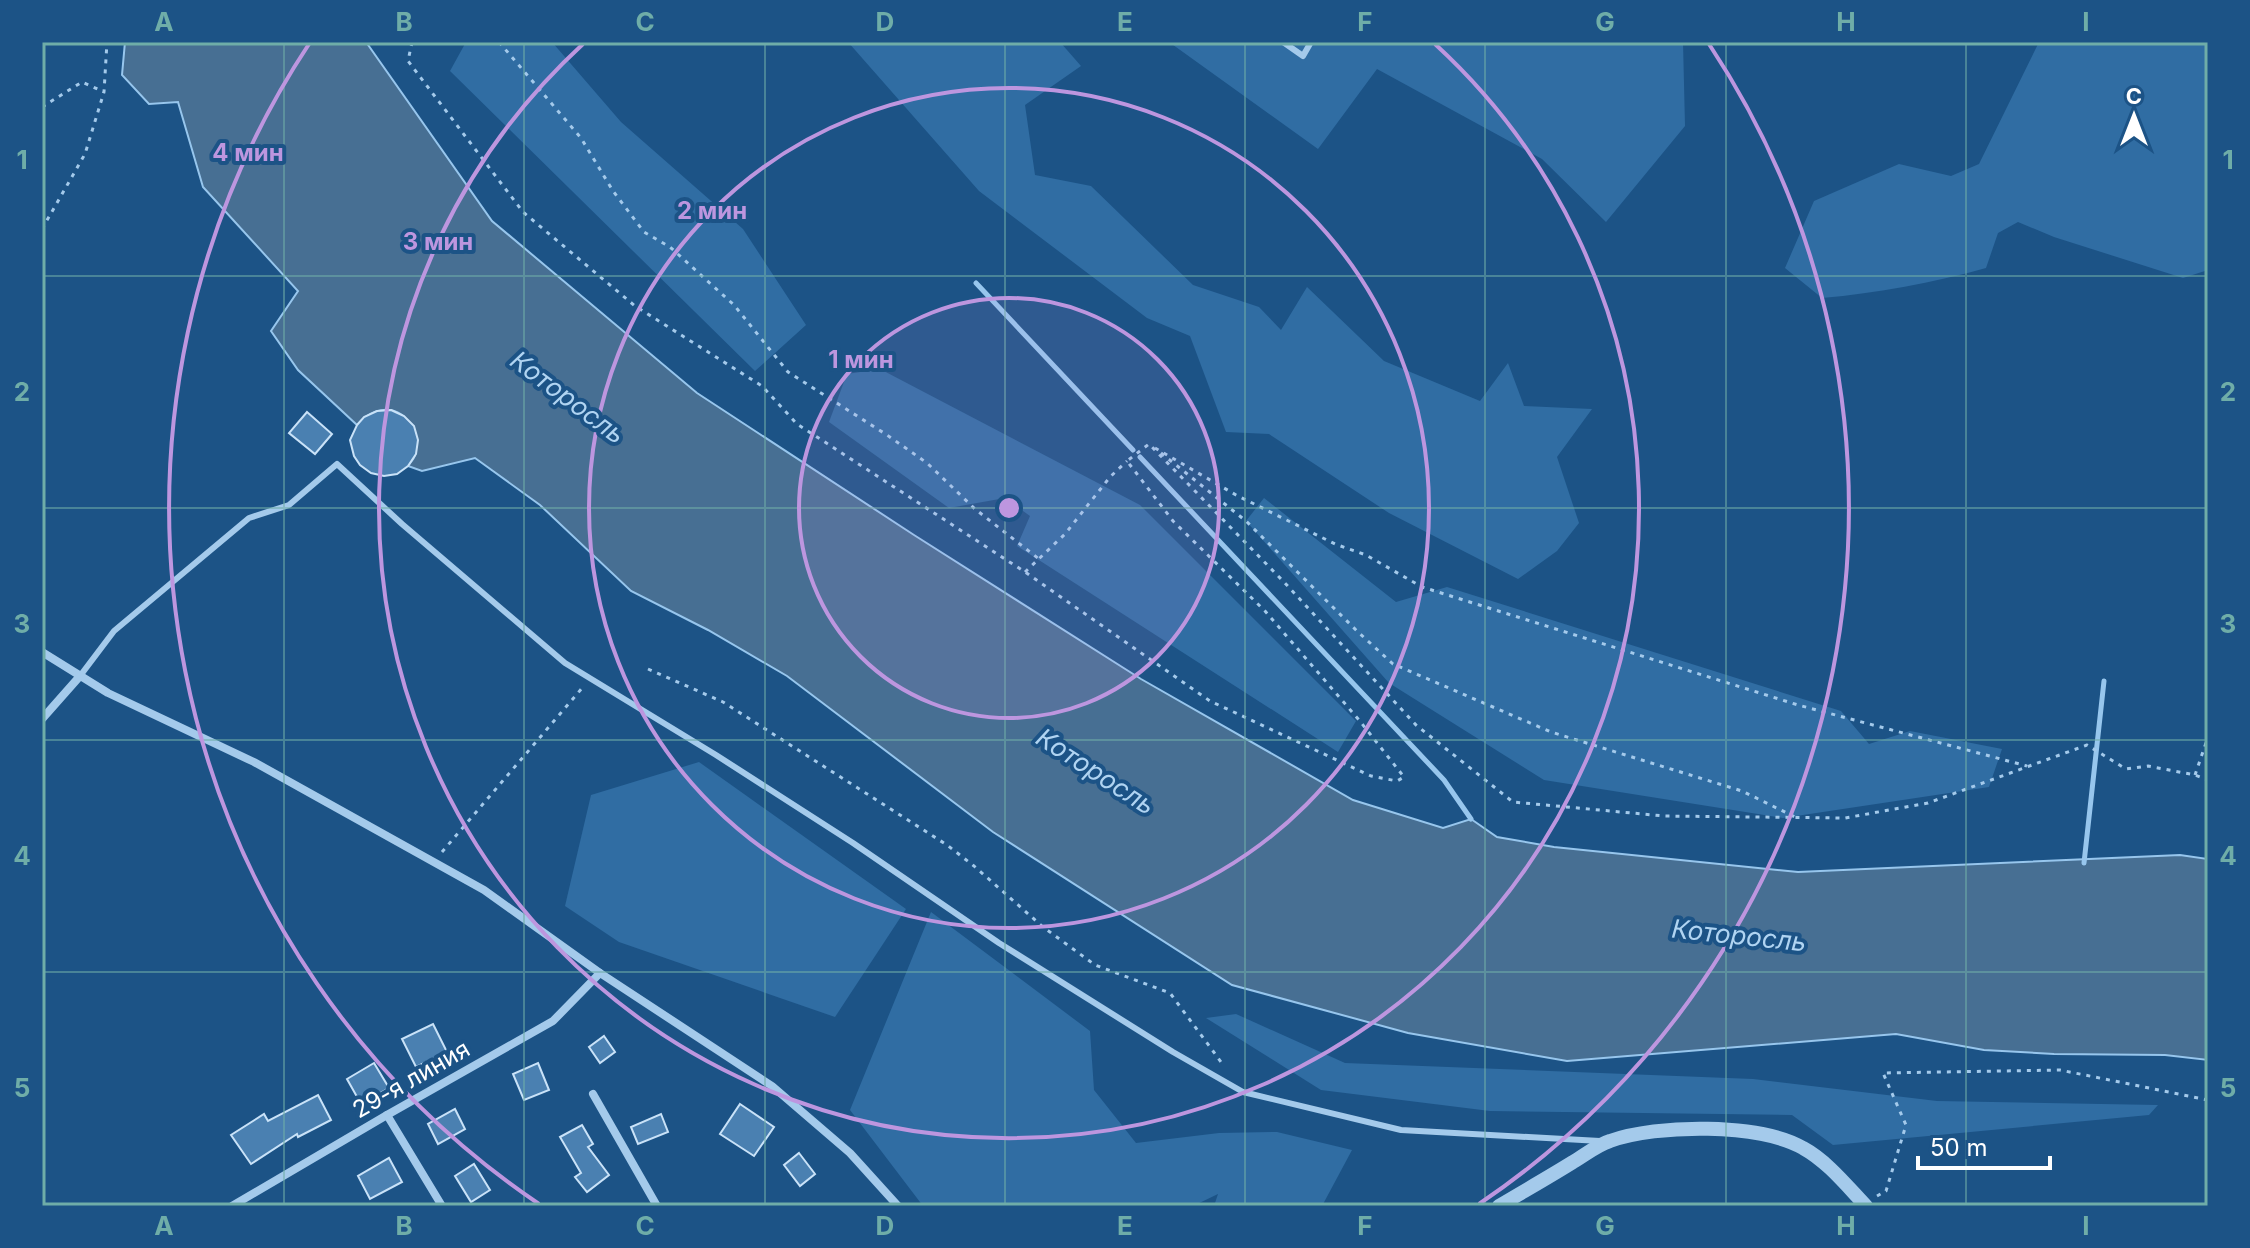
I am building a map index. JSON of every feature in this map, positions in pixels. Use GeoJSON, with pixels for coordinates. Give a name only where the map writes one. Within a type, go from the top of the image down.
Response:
{"type":"FeatureCollection","features":[{"type":"Feature","properties":{"kind":"street"},"geometry":{"type":"LineString","coordinates":[[42,652],[108,693],[254,762],[484,890],[600,973],[772,1086],[850,1153],[898,1206]]}},
{"type":"Feature","properties":{"kind":"street"},"geometry":{"type":"LineString","coordinates":[[42,719],[80,676]]}},
{"type":"Feature","properties":{"kind":"street","name":"29-я линия"},"geometry":{"type":"LineString","coordinates":[[232,1206],[553,1021],[600,973]]}},
{"type":"Feature","properties":{"kind":"street"},"geometry":{"type":"LineString","coordinates":[[593,1094],[657,1206]]}},
{"type":"Feature","properties":{"kind":"street"},"geometry":{"type":"LineString","coordinates":[[387,1115],[442,1206]]}},
{"type":"Feature","properties":{"kind":"street"},"geometry":{"type":"LineString","coordinates":[[1499,1206],[1608,1141],[1642,1132],[1699,1129],[1774,1137],[1803,1147],[1826,1165],[1865,1205]]}},
{"type":"Feature","properties":{"kind":"lane"},"geometry":{"type":"LineString","coordinates":[[1283,42],[1303,56],[1311,42]]}},
{"type":"Feature","properties":{"kind":"lane"},"geometry":{"type":"LineString","coordinates":[[80,676],[114,631],[249,518],[289,505],[337,464],[402,524],[565,663],[853,843],[999,943],[1243,1092],[1401,1130],[1608,1141]]}},
{"type":"Feature","properties":{"kind":"path"},"geometry":{"type":"LineString","coordinates":[[42,229],[85,154],[104,92],[107,42]]}},
{"type":"Feature","properties":{"kind":"path"},"geometry":{"type":"LineString","coordinates":[[412,42],[408,61],[523,212],[635,306],[762,386],[797,424],[1025,572],[1210,701],[1371,776],[1397,781],[1404,777],[1265,611],[1173,521],[1127,461]]}},
{"type":"Feature","properties":{"kind":"path"},"geometry":{"type":"LineString","coordinates":[[499,42],[581,138],[613,191],[644,232],[670,247],[734,305],[788,372],[927,463],[975,509],[1039,559]]}},
{"type":"Feature","properties":{"kind":"path"},"geometry":{"type":"LineString","coordinates":[[42,107],[82,82],[104,92]]}},
{"type":"Feature","properties":{"kind":"path"},"geometry":{"type":"LineString","coordinates":[[1025,572],[1065,534],[1110,477],[1149,444]]}},
{"type":"Feature","properties":{"kind":"path"},"geometry":{"type":"LineString","coordinates":[[1149,444],[1236,495],[1335,544],[1366,555],[1422,587],[1798,705],[2027,766]]}},
{"type":"Feature","properties":{"kind":"path"},"geometry":{"type":"LineString","coordinates":[[1149,444],[1284,582],[1416,725],[1513,802],[1664,816],[1845,818],[1928,803],[2087,745],[2126,769],[2148,766],[2208,780]]}},
{"type":"Feature","properties":{"kind":"path"},"geometry":{"type":"LineString","coordinates":[[1149,444],[1246,521],[1393,664],[1551,732],[1742,791],[1796,818]]}},
{"type":"Feature","properties":{"kind":"path"},"geometry":{"type":"LineString","coordinates":[[648,669],[723,702],[947,845],[1043,927],[1095,965],[1170,993],[1225,1067]]}},
{"type":"Feature","properties":{"kind":"path"},"geometry":{"type":"LineString","coordinates":[[433,862],[590,678]]}},
{"type":"Feature","properties":{"kind":"path"},"geometry":{"type":"LineString","coordinates":[[2195,775],[2208,737]]}},
{"type":"Feature","properties":{"kind":"path"},"geometry":{"type":"LineString","coordinates":[[1865,1205],[1886,1191],[1906,1125],[1883,1073],[2060,1070],[2208,1100]]}},
{"type":"Feature","properties":{"kind":"shaded area"},"geometry":{"type":"Polygon","coordinates":[[[466,42],[552,42],[621,122],[743,229],[806,325],[755,371],[450,71],[466,42]]]}},
{"type":"Feature","properties":{"kind":"shaded area"},"geometry":{"type":"Polygon","coordinates":[[[848,42],[1060,42],[1081,66],[1025,105],[1035,175],[1091,186],[1193,285],[1259,307],[1281,330],[1307,287],[1384,361],[1480,401],[1508,363],[1524,406],[1592,409],[1557,457],[1579,523],[1557,551],[1518,579],[1389,513],[1269,434],[1226,432],[1190,336],[1147,318],[979,191],[848,42]]]}},
{"type":"Feature","properties":{"kind":"shaded area"},"geometry":{"type":"Polygon","coordinates":[[[1169,42],[1683,42],[1685,126],[1606,222],[1542,159],[1377,69],[1318,149],[1169,42]]]}},
{"type":"Feature","properties":{"kind":"shaded area"},"geometry":{"type":"Polygon","coordinates":[[[2039,42],[2208,42],[2208,270],[2183,278],[2054,237],[2018,222],[1998,233],[1986,268],[1925,283],[1822,298],[1785,268],[1814,201],[1899,164],[1951,176],[1979,164],[2039,42]]]}},
{"type":"Feature","properties":{"kind":"shaded area"},"geometry":{"type":"Polygon","coordinates":[[[880,369],[1140,505],[1356,721],[1338,752],[1017,546],[1030,516],[1005,498],[949,508],[829,422],[847,374],[880,369]]]}},
{"type":"Feature","properties":{"kind":"shaded area"},"geometry":{"type":"Polygon","coordinates":[[[1264,498],[1396,602],[1447,587],[1841,711],[1869,744],[1910,731],[2002,749],[1989,787],[1783,818],[1544,780],[1389,683],[1246,521],[1264,498]]]}},
{"type":"Feature","properties":{"kind":"shaded area"},"geometry":{"type":"Polygon","coordinates":[[[699,762],[906,909],[835,1017],[619,942],[565,906],[591,795],[699,762]]]}},
{"type":"Feature","properties":{"kind":"shaded area"},"geometry":{"type":"Polygon","coordinates":[[[931,912],[1090,1031],[1094,1090],[1136,1143],[1219,1133],[1277,1132],[1352,1150],[1322,1206],[1214,1206],[1218,1194],[1193,1206],[923,1206],[850,1110],[931,912]]]}},
{"type":"Feature","properties":{"kind":"shaded area"},"geometry":{"type":"Polygon","coordinates":[[[1236,1014],[1345,1063],[1753,1079],[1937,1101],[2158,1105],[2149,1115],[1833,1145],[1792,1115],[1490,1111],[1321,1090],[1206,1018],[1236,1014]]]}},
{"type":"Feature","properties":{"kind":"water","name":"Которосль"},"geometry":{"type":"Polygon","coordinates":[[[125,42],[366,42],[492,221],[697,393],[1141,679],[1353,800],[1443,828],[1471,819],[1497,837],[1554,847],[1798,872],[2180,855],[2208,859],[2208,1060],[2165,1055],[1984,1050],[1896,1034],[1567,1061],[1408,1033],[1232,985],[993,832],[787,676],[708,630],[631,591],[540,505],[475,458],[422,471],[408,466],[415,455],[415,443],[408,421],[401,415],[394,411],[375,412],[357,425],[298,370],[271,331],[298,291],[203,187],[178,102],[149,104],[122,75],[125,42]]]}},
{"type":"Feature","properties":{"kind":"building"},"geometry":{"type":"Polygon","coordinates":[[[391,410],[404,416],[414,426],[418,440],[416,454],[408,466],[397,474],[384,476],[371,473],[360,465],[350,440],[364,417],[377,411],[391,410]]]}},
{"type":"Feature","properties":{"kind":"building"},"geometry":{"type":"Polygon","coordinates":[[[307,412],[332,434],[315,454],[289,433],[307,412]]]}},
{"type":"Feature","properties":{"kind":"building"},"geometry":{"type":"Polygon","coordinates":[[[433,1024],[447,1052],[416,1067],[402,1039],[433,1024]]]}},
{"type":"Feature","properties":{"kind":"building"},"geometry":{"type":"Polygon","coordinates":[[[604,1036],[615,1052],[600,1063],[589,1047],[604,1036]]]}},
{"type":"Feature","properties":{"kind":"building"},"geometry":{"type":"Polygon","coordinates":[[[374,1063],[389,1088],[361,1104],[347,1079],[374,1063]]]}},
{"type":"Feature","properties":{"kind":"building"},"geometry":{"type":"Polygon","coordinates":[[[538,1063],[549,1090],[524,1100],[513,1074],[538,1063]]]}},
{"type":"Feature","properties":{"kind":"building"},"geometry":{"type":"Polygon","coordinates":[[[318,1095],[331,1120],[298,1137],[297,1134],[251,1164],[231,1135],[264,1114],[268,1121],[318,1095]]]}},
{"type":"Feature","properties":{"kind":"building"},"geometry":{"type":"Polygon","coordinates":[[[740,1104],[774,1127],[754,1156],[720,1134],[740,1104]]]}},
{"type":"Feature","properties":{"kind":"building"},"geometry":{"type":"Polygon","coordinates":[[[455,1109],[465,1129],[438,1144],[428,1124],[455,1109]]]}},
{"type":"Feature","properties":{"kind":"building"},"geometry":{"type":"Polygon","coordinates":[[[661,1114],[668,1132],[638,1144],[631,1127],[661,1114]]]}},
{"type":"Feature","properties":{"kind":"building"},"geometry":{"type":"Polygon","coordinates":[[[582,1125],[593,1144],[588,1147],[609,1175],[587,1192],[575,1177],[581,1173],[560,1137],[582,1125]]]}},
{"type":"Feature","properties":{"kind":"building"},"geometry":{"type":"Polygon","coordinates":[[[799,1153],[815,1174],[800,1186],[784,1165],[799,1153]]]}},
{"type":"Feature","properties":{"kind":"building"},"geometry":{"type":"Polygon","coordinates":[[[389,1158],[402,1182],[370,1199],[358,1176],[389,1158]]]}},
{"type":"Feature","properties":{"kind":"building"},"geometry":{"type":"Polygon","coordinates":[[[474,1164],[490,1190],[471,1202],[455,1176],[474,1164]]]}},
{"type":"Feature","properties":{"kind":"waterway"},"geometry":{"type":"LineString","coordinates":[[976,283],[1133,450]]}},
{"type":"Feature","properties":{"kind":"waterway"},"geometry":{"type":"LineString","coordinates":[[1140,457],[1444,780],[1471,819]]}},
{"type":"Feature","properties":{"kind":"waterway"},"geometry":{"type":"LineString","coordinates":[[2084,863],[2104,681]]}}]}
